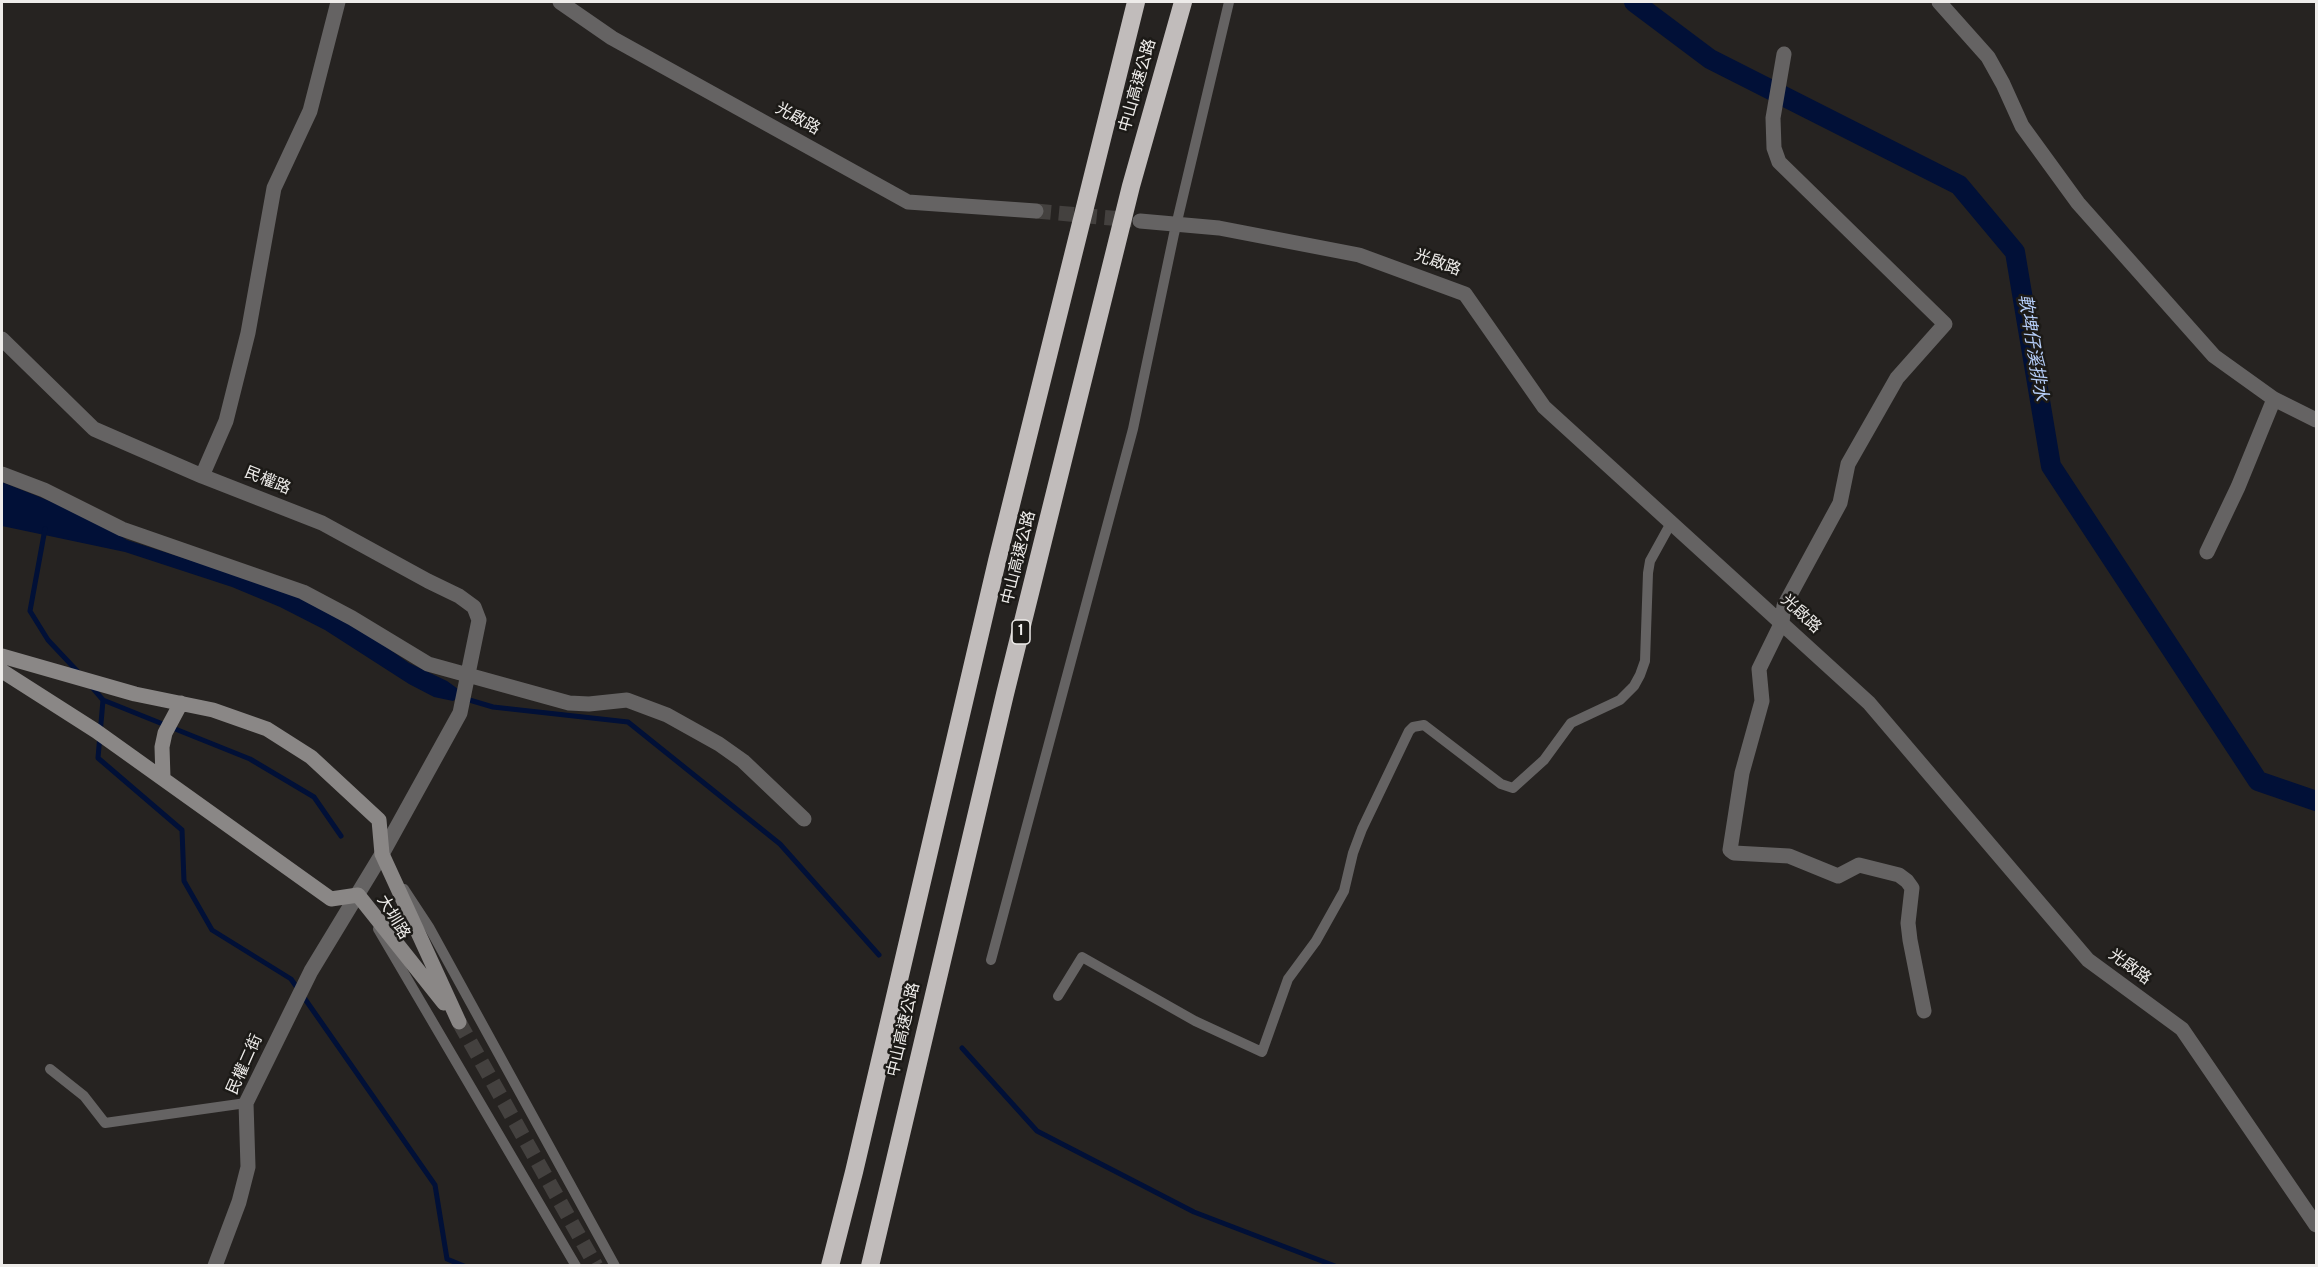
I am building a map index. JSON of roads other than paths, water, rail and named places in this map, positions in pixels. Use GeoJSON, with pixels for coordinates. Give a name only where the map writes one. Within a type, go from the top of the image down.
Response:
{"type":"FeatureCollection","features":[{"type":"Feature","properties":{"kind":"highway","name":"中山高速公路"},"geometry":{"type":"LineString","coordinates":[[830,1266],[1000,550],[1136,2]]}},
{"type":"Feature","properties":{"kind":"highway","name":"中山高速公路"},"geometry":{"type":"LineString","coordinates":[[870,1266],[1002,706],[1128,198],[1183,2]]}},
{"type":"Feature","properties":{"kind":"street"},"geometry":{"type":"LineString","coordinates":[[202,476],[226,421],[248,333],[274,188],[310,111],[338,2]]}},
{"type":"Feature","properties":{"kind":"street","name":"光啟路"},"geometry":{"type":"LineString","coordinates":[[560,2],[612,38],[908,202],[1036,211]]}},
{"type":"Feature","properties":{"kind":"street"},"geometry":{"type":"LineString","coordinates":[[1939,2],[1988,57],[2022,126],[2078,203],[2214,356],[2274,399],[2316,420]]}},
{"type":"Feature","properties":{"kind":"street"},"geometry":{"type":"LineString","coordinates":[[1784,54],[1773,118],[1774,148],[1779,162],[1945,324],[1898,378],[1848,464],[1840,503],[1784,606],[1782,622],[1759,669],[1762,701],[1742,773],[1730,850],[1734,853],[1789,856],[1838,876],[1859,865],[1899,875],[1908,881],[1912,888],[1908,923],[1910,940],[1924,1011]]}},
{"type":"Feature","properties":{"kind":"street","name":"光啟路"},"geometry":{"type":"LineString","coordinates":[[1140,221],[1219,228],[1359,255],[1465,294],[1544,407],[1869,703],[2088,960],[2182,1029],[2316,1225]]}},
{"type":"Feature","properties":{"kind":"street","name":"民權路"},"geometry":{"type":"LineString","coordinates":[[2,339],[94,429],[202,476],[322,523],[459,596],[474,607],[479,620],[460,713],[358,895]]}},
{"type":"Feature","properties":{"kind":"street"},"geometry":{"type":"LineString","coordinates":[[2207,552],[2238,487],[2274,399]]}},
{"type":"Feature","properties":{"kind":"street"},"geometry":{"type":"LineString","coordinates":[[2,474],[44,490],[122,529],[303,592],[342,612],[428,664],[466,682],[569,703],[589,704],[627,700],[667,715],[694,728],[743,761],[804,819]]}},
{"type":"Feature","properties":{"kind":"street"},"geometry":{"type":"LineString","coordinates":[[2,656],[96,682],[178,710],[213,710],[267,729],[311,757],[379,820],[382,854],[459,1022],[358,895]]}},
{"type":"Feature","properties":{"kind":"street","name":"大圳路"},"geometry":{"type":"LineString","coordinates":[[2,671],[103,735],[331,898],[358,895]]}},
{"type":"Feature","properties":{"kind":"street"},"geometry":{"type":"LineString","coordinates":[[163,778],[162,747],[165,733],[178,710]]}},
{"type":"Feature","properties":{"kind":"street","name":"民權二街"},"geometry":{"type":"LineString","coordinates":[[215,1266],[239,1202],[248,1167],[246,1103],[311,971],[358,895]]}},
{"type":"Feature","properties":{"kind":"lane"},"geometry":{"type":"LineString","coordinates":[[991,960],[1133,429],[1177,224],[1229,2]]}},
{"type":"Feature","properties":{"kind":"lane"},"geometry":{"type":"LineString","coordinates":[[1058,996],[1082,957],[1195,1021],[1262,1052],[1288,979],[1316,941],[1344,891],[1353,853],[1362,829],[1409,731],[1413,727],[1424,725],[1501,784],[1513,788],[1544,760],[1571,723],[1620,700],[1634,686],[1645,662],[1650,561],[1671,523]]}},
{"type":"Feature","properties":{"kind":"lane","name":"大圳路"},"geometry":{"type":"LineString","coordinates":[[382,854],[429,927],[615,1266]]}},
{"type":"Feature","properties":{"kind":"lane","name":"大圳路"},"geometry":{"type":"LineString","coordinates":[[358,895],[576,1266]]}},
{"type":"Feature","properties":{"kind":"lane"},"geometry":{"type":"LineString","coordinates":[[50,1069],[84,1096],[105,1123],[246,1103]]}},
{"type":"Feature","properties":{"kind":"water"},"geometry":{"type":"Polygon","coordinates":[[[2,482],[95,519],[127,540],[227,572],[298,591],[359,628],[409,663],[447,681],[458,689],[459,697],[453,701],[434,697],[409,684],[325,630],[280,607],[232,587],[125,552],[2,526],[2,482]]]}},
{"type":"Feature","properties":{"kind":"waterway","name":"軟埤仔溪排水"},"geometry":{"type":"LineString","coordinates":[[1634,2],[1710,59],[1959,185],[2015,252],[2051,466],[2258,781],[2316,801]]}},
{"type":"Feature","properties":{"kind":"waterway"},"geometry":{"type":"LineString","coordinates":[[45,529],[30,611],[48,640],[79,673]]}},
{"type":"Feature","properties":{"kind":"waterway"},"geometry":{"type":"LineString","coordinates":[[91,686],[103,700],[98,758],[182,830],[184,881],[212,930],[291,979],[435,1185],[447,1259],[464,1266]]}},
{"type":"Feature","properties":{"kind":"waterway"},"geometry":{"type":"LineString","coordinates":[[466,699],[493,707],[628,722],[780,844],[879,955]]}},
{"type":"Feature","properties":{"kind":"waterway"},"geometry":{"type":"LineString","coordinates":[[103,700],[250,759],[314,797],[341,836]]}},
{"type":"Feature","properties":{"kind":"waterway"},"geometry":{"type":"LineString","coordinates":[[962,1048],[1037,1131],[1194,1212],[1335,1266]]}},
{"type":"Feature","properties":{"kind":"tunnel"},"geometry":{"type":"LineString","coordinates":[[1036,211],[1132,220]]}},
{"type":"Feature","properties":{"kind":"tunnel"},"geometry":{"type":"LineString","coordinates":[[459,1022],[596,1266]]}}]}
